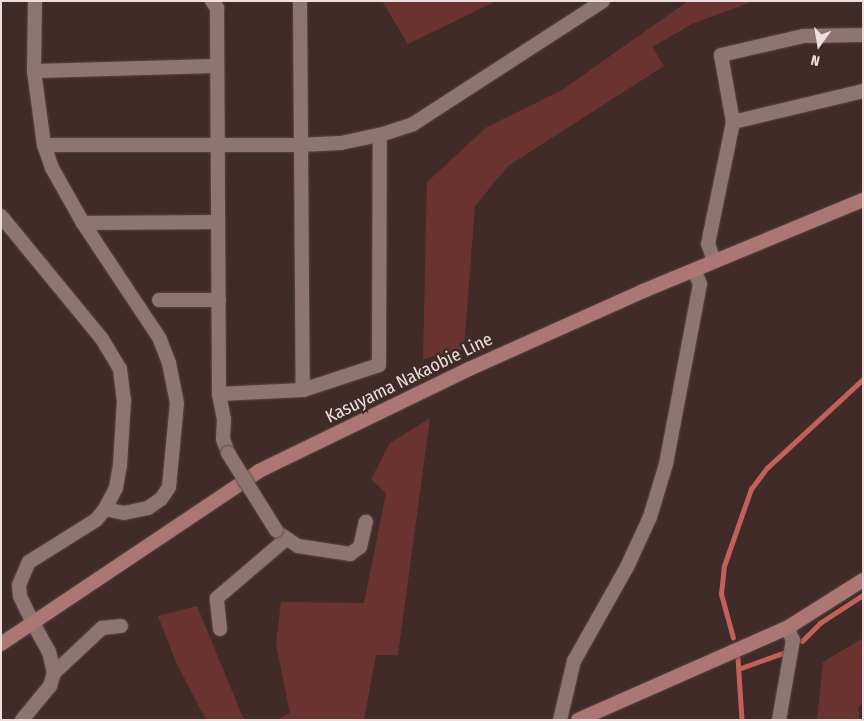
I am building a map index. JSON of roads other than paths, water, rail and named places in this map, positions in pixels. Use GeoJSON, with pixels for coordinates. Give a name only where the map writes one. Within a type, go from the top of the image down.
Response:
{"type":"FeatureCollection","features":[{"type":"Feature","properties":{"kind":"main road","name":"Kasuyama Nakaobie Line"},"geometry":{"type":"LineString","coordinates":[[1,644],[259,471],[469,369],[714,261],[863,200]]}},
{"type":"Feature","properties":{"kind":"main road"},"geometry":{"type":"LineString","coordinates":[[578,720],[787,628],[863,580]]}},
{"type":"Feature","properties":{"kind":"street"},"geometry":{"type":"LineString","coordinates":[[35,1],[34,71],[44,145],[52,168],[83,223],[160,339],[169,363],[177,403],[168,487],[161,499],[148,508],[124,513],[105,508]]}},
{"type":"Feature","properties":{"kind":"street"},"geometry":{"type":"LineString","coordinates":[[212,1],[217,8],[219,394],[224,419],[222,438],[228,452],[280,535],[311,549],[350,554],[360,548],[366,522]]}},
{"type":"Feature","properties":{"kind":"street"},"geometry":{"type":"LineString","coordinates":[[300,1],[299,145],[303,390]]}},
{"type":"Feature","properties":{"kind":"street"},"geometry":{"type":"LineString","coordinates":[[44,145],[218,147],[299,145],[341,143],[380,135],[413,124],[603,1]]}},
{"type":"Feature","properties":{"kind":"street"},"geometry":{"type":"LineString","coordinates":[[714,261],[708,244],[733,122],[721,55],[803,36],[863,35]]}},
{"type":"Feature","properties":{"kind":"street"},"geometry":{"type":"LineString","coordinates":[[34,71],[217,66]]}},
{"type":"Feature","properties":{"kind":"street"},"geometry":{"type":"LineString","coordinates":[[733,122],[863,91]]}},
{"type":"Feature","properties":{"kind":"street"},"geometry":{"type":"LineString","coordinates":[[219,394],[303,390],[379,366],[380,135]]}},
{"type":"Feature","properties":{"kind":"street"},"geometry":{"type":"LineString","coordinates":[[1,216],[102,339],[120,370],[124,400],[120,465],[116,488],[105,508],[96,520],[28,562],[22,572],[19,590],[33,623],[49,652],[54,673]]}},
{"type":"Feature","properties":{"kind":"street"},"geometry":{"type":"LineString","coordinates":[[83,223],[218,222]]}},
{"type":"Feature","properties":{"kind":"street"},"geometry":{"type":"LineString","coordinates":[[560,720],[574,661],[627,567],[650,517],[663,473],[700,284],[694,270]]}},
{"type":"Feature","properties":{"kind":"street"},"geometry":{"type":"LineString","coordinates":[[159,300],[219,300]]}},
{"type":"Feature","properties":{"kind":"street"},"geometry":{"type":"LineString","coordinates":[[220,629],[217,598],[280,535]]}},
{"type":"Feature","properties":{"kind":"street"},"geometry":{"type":"LineString","coordinates":[[22,720],[50,686],[54,673],[102,628],[121,626]]}},
{"type":"Feature","properties":{"kind":"street"},"geometry":{"type":"LineString","coordinates":[[778,720],[793,640],[787,628]]}},
{"type":"Feature","properties":{"kind":"waterway"},"geometry":{"type":"LineString","coordinates":[[733,638],[721,594],[724,566],[751,489],[767,468],[863,379]]}},
{"type":"Feature","properties":{"kind":"waterway"},"geometry":{"type":"LineString","coordinates":[[802,641],[820,623],[863,595]]}},
{"type":"Feature","properties":{"kind":"waterway"},"geometry":{"type":"LineString","coordinates":[[741,668],[783,653]]}},
{"type":"Feature","properties":{"kind":"waterway"},"geometry":{"type":"LineString","coordinates":[[738,658],[742,720]]}}]}
